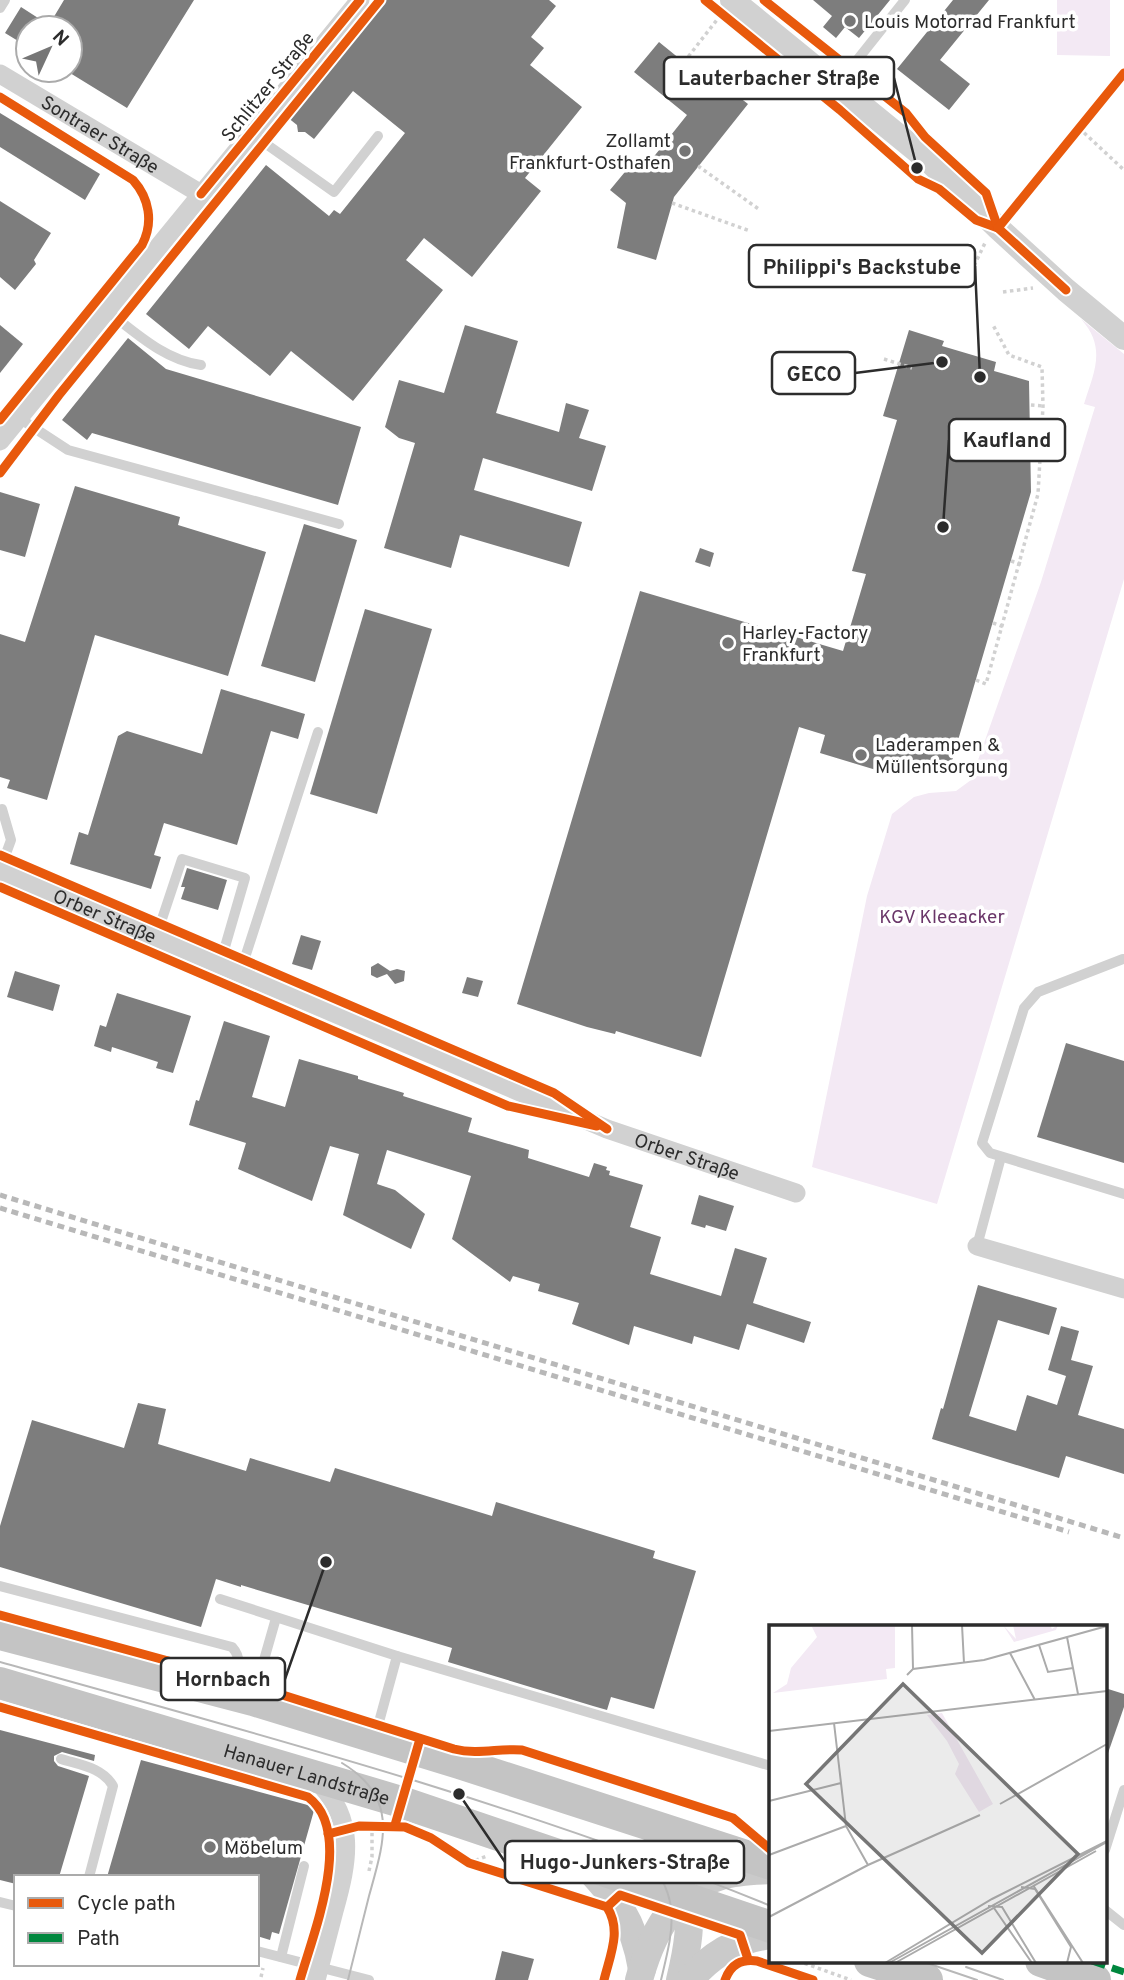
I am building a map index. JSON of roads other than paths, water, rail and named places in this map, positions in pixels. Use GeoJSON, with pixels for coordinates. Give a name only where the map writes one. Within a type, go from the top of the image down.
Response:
{"type":"FeatureCollection","features":[{"type":"Feature","properties":{"kind":"main road"},"geometry":{"type":"LineString","coordinates":[[0,1634],[242,1697],[649,1823],[769,1863]]}},
{"type":"Feature","properties":{"kind":"main road","name":"Hanauer Landstraße"},"geometry":{"type":"LineString","coordinates":[[0,1683],[309,1774],[581,1861],[769,1926]]}},
{"type":"Feature","properties":{"kind":"main road"},"geometry":{"type":"LineString","coordinates":[[649,1823],[679,1869],[691,1919],[680,1980]]}},
{"type":"Feature","properties":{"kind":"main road"},"geometry":{"type":"LineString","coordinates":[[581,1861],[616,1899],[626,1916],[636,1938],[641,1975]]}},
{"type":"Feature","properties":{"kind":"main road"},"geometry":{"type":"LineString","coordinates":[[641,1975],[660,1924],[686,1897],[719,1876],[769,1870]]}},
{"type":"Feature","properties":{"kind":"main road"},"geometry":{"type":"LineString","coordinates":[[690,1980],[716,1954],[742,1942],[769,1936]]}},
{"type":"Feature","properties":{"kind":"main road"},"geometry":{"type":"LineString","coordinates":[[873,1962],[927,1980]]}},
{"type":"Feature","properties":{"kind":"main road"},"geometry":{"type":"LineString","coordinates":[[1044,1962],[1095,1980]]}},
{"type":"Feature","properties":{"kind":"street","name":"Schlitzer Straße"},"geometry":{"type":"LineString","coordinates":[[0,441],[360,0]]}},
{"type":"Feature","properties":{"kind":"street"},"geometry":{"type":"LineString","coordinates":[[727,7],[837,84],[927,159],[1066,290],[1124,338]]}},
{"type":"Feature","properties":{"kind":"street","name":"Sontraer Straße"},"geometry":{"type":"LineString","coordinates":[[0,74],[201,194]]}},
{"type":"Feature","properties":{"kind":"street","name":"Orber Straße"},"geometry":{"type":"LineString","coordinates":[[0,871],[607,1129],[796,1193]]}},
{"type":"Feature","properties":{"kind":"street"},"geometry":{"type":"LineString","coordinates":[[977,1246],[1124,1289]]}},
{"type":"Feature","properties":{"kind":"street"},"geometry":{"type":"LineString","coordinates":[[309,1774],[325,1788],[338,1806],[345,1829],[345,1871],[317,1973]]}},
{"type":"Feature","properties":{"kind":"lane"},"geometry":{"type":"LineString","coordinates":[[0,8],[5,0]]}},
{"type":"Feature","properties":{"kind":"lane"},"geometry":{"type":"LineString","coordinates":[[837,84],[905,0]]}},
{"type":"Feature","properties":{"kind":"lane"},"geometry":{"type":"LineString","coordinates":[[252,134],[334,192],[378,136]]}},
{"type":"Feature","properties":{"kind":"lane"},"geometry":{"type":"LineString","coordinates":[[106,310],[165,354],[183,363],[201,365]]}},
{"type":"Feature","properties":{"kind":"lane"},"geometry":{"type":"LineString","coordinates":[[19,418],[68,450],[339,524]]}},
{"type":"Feature","properties":{"kind":"lane"},"geometry":{"type":"LineString","coordinates":[[240,973],[318,732]]}},
{"type":"Feature","properties":{"kind":"lane"},"geometry":{"type":"LineString","coordinates":[[0,871],[11,840],[2,809]]}},
{"type":"Feature","properties":{"kind":"lane"},"geometry":{"type":"LineString","coordinates":[[156,937],[182,859],[245,878],[220,964]]}},
{"type":"Feature","properties":{"kind":"lane"},"geometry":{"type":"LineString","coordinates":[[1123,959],[1038,992],[1030,998],[1024,1008],[982,1143],[990,1153],[1001,1157],[1124,1194]]}},
{"type":"Feature","properties":{"kind":"lane"},"geometry":{"type":"LineString","coordinates":[[977,1246],[1001,1157]]}},
{"type":"Feature","properties":{"kind":"lane"},"geometry":{"type":"LineString","coordinates":[[0,1586],[232,1647],[240,1660],[242,1697]]}},
{"type":"Feature","properties":{"kind":"lane"},"geometry":{"type":"LineString","coordinates":[[220,1599],[397,1656],[769,1765]]}},
{"type":"Feature","properties":{"kind":"lane"},"geometry":{"type":"LineString","coordinates":[[242,1697],[276,1618]]}},
{"type":"Feature","properties":{"kind":"lane"},"geometry":{"type":"LineString","coordinates":[[376,1737],[397,1656]]}},
{"type":"Feature","properties":{"kind":"lane"},"geometry":{"type":"LineString","coordinates":[[61,1759],[95,1769],[108,1778],[113,1786],[90,1875]]}},
{"type":"Feature","properties":{"kind":"lane"},"geometry":{"type":"LineString","coordinates":[[1106,1847],[1124,1790]]}},
{"type":"Feature","properties":{"kind":"lane"},"geometry":{"type":"LineString","coordinates":[[281,1957],[304,1866]]}},
{"type":"Feature","properties":{"kind":"lane"},"geometry":{"type":"LineString","coordinates":[[1106,1911],[1124,1925]]}},
{"type":"Feature","properties":{"kind":"lane"},"geometry":{"type":"LineString","coordinates":[[259,1952],[281,1957],[317,1973],[369,1980]]}},
{"type":"Feature","properties":{"kind":"tram line"},"geometry":{"type":"LineString","coordinates":[[0,1662],[292,1744],[485,1803],[677,1869],[769,1905]]}},
{"type":"Feature","properties":{"kind":"tram line"},"geometry":{"type":"LineString","coordinates":[[342,1763],[373,1791],[383,1822],[379,1857],[348,1980]]}},
{"type":"Feature","properties":{"kind":"tram line"},"geometry":{"type":"LineString","coordinates":[[647,1859],[666,1888],[672,1917],[669,1947],[661,1980]]}},
{"type":"Feature","properties":{"kind":"tram line"},"geometry":{"type":"LineString","coordinates":[[924,1962],[977,1980]]}},
{"type":"Feature","properties":{"kind":"tram line"},"geometry":{"type":"LineString","coordinates":[[966,1967],[1003,1980]]}},
{"type":"Feature","properties":{"kind":"railway"},"geometry":{"type":"LineString","coordinates":[[0,1195],[1124,1538]]}},
{"type":"Feature","properties":{"kind":"railway"},"geometry":{"type":"LineString","coordinates":[[0,1208],[1069,1532]]}},
{"type":"Feature","properties":{"kind":"place","name":"Louis Motorrad Frankfurt"},"geometry":{"type":"Point","coordinates":[850,21]}},
{"type":"Feature","properties":{"kind":"place","name":"Zollamt Frankfurt-Osthafen"},"geometry":{"type":"Point","coordinates":[685,151]}},
{"type":"Feature","properties":{"kind":"place","name":"Lauterbacher Straße"},"geometry":{"type":"Point","coordinates":[917,168]}},
{"type":"Feature","properties":{"kind":"place","name":"GECO"},"geometry":{"type":"Point","coordinates":[942,362]}},
{"type":"Feature","properties":{"kind":"place","name":"Philippi's Backstube"},"geometry":{"type":"Point","coordinates":[980,377]}},
{"type":"Feature","properties":{"kind":"place","name":"Kaufland"},"geometry":{"type":"Point","coordinates":[943,527]}},
{"type":"Feature","properties":{"kind":"place","name":"Harley-Factory Frankfurt"},"geometry":{"type":"Point","coordinates":[728,643]}},
{"type":"Feature","properties":{"kind":"place","name":"Laderampen & Müllentsorgung"},"geometry":{"type":"Point","coordinates":[861,755]}},
{"type":"Feature","properties":{"kind":"place","name":"Hornbach"},"geometry":{"type":"Point","coordinates":[326,1562]}},
{"type":"Feature","properties":{"kind":"place","name":"Hugo-Junkers-Straße"},"geometry":{"type":"Point","coordinates":[459,1794]}},
{"type":"Feature","properties":{"kind":"place","name":"Möbelum"},"geometry":{"type":"Point","coordinates":[210,1847]}},
{"type":"Feature","properties":{"kind":"park label","name":"KGV Kleeacker"},"geometry":{"type":"Point","coordinates":[942,916]}}]}
